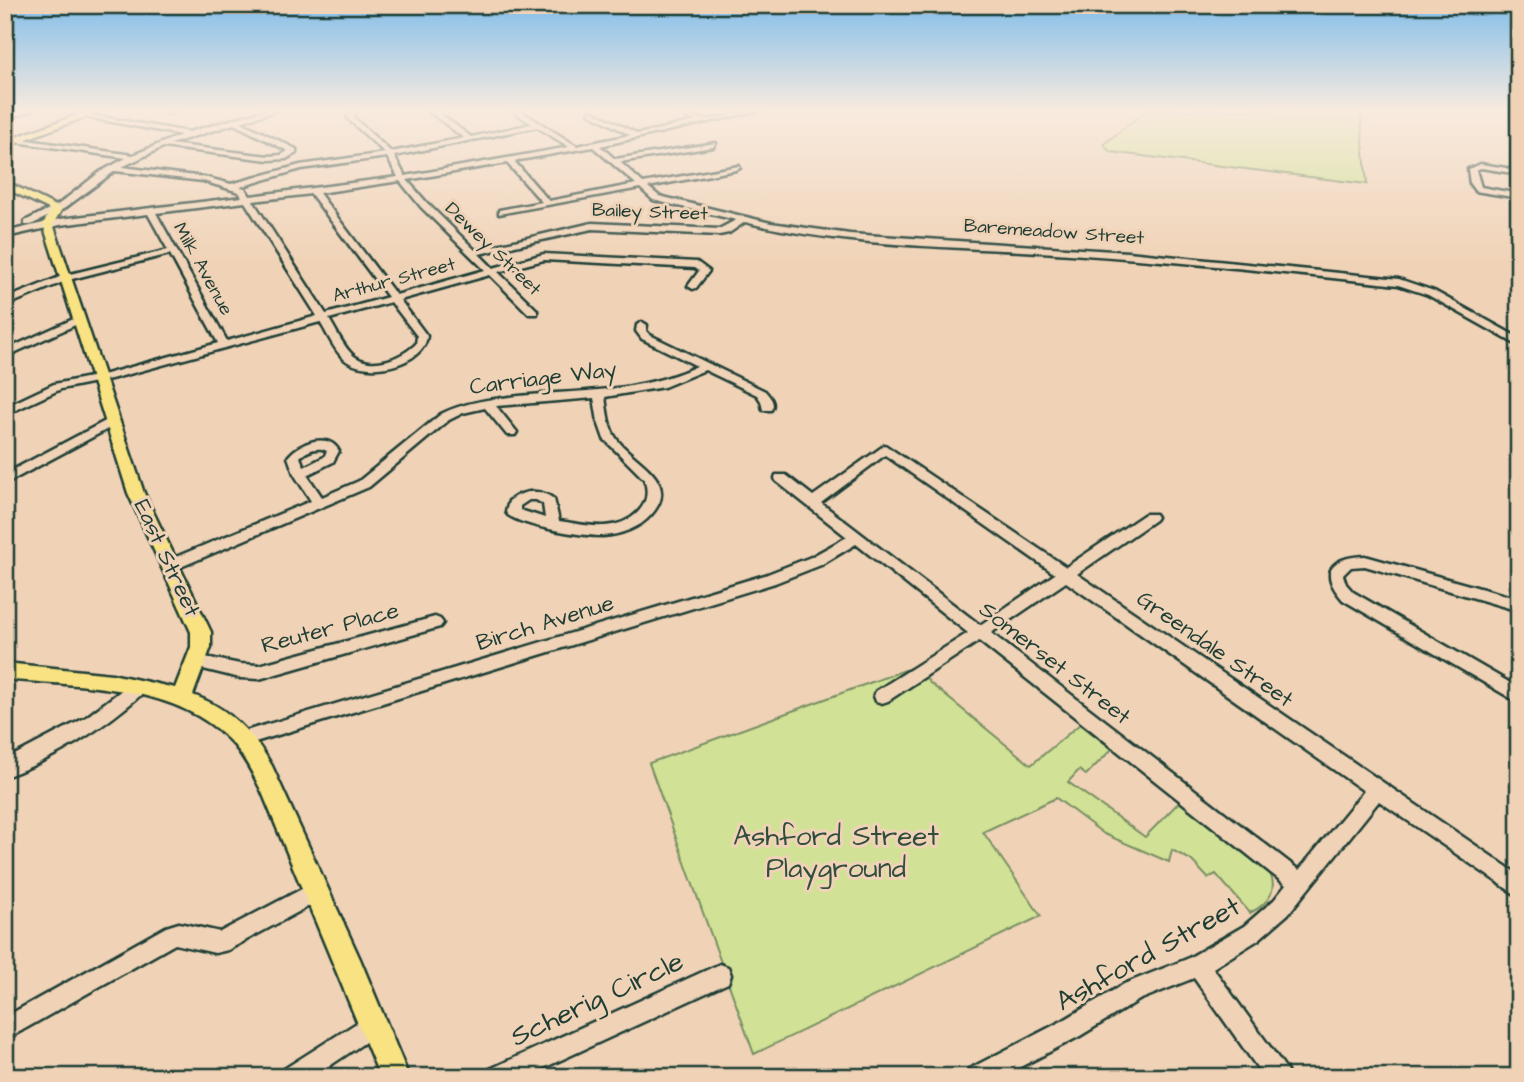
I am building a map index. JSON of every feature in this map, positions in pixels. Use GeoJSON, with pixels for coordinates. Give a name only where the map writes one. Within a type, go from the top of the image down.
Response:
{"type":"FeatureCollection","features":[{"type":"Feature","properties":{"kind":"main road"},"geometry":{"type":"LineString","coordinates":[[5,184],[57,209],[48,224]]}},
{"type":"Feature","properties":{"kind":"main road","name":"East Street"},"geometry":{"type":"LineString","coordinates":[[48,224],[136,493],[201,632],[201,647],[181,699]]}},
{"type":"Feature","properties":{"kind":"main road"},"geometry":{"type":"LineString","coordinates":[[5,670],[137,688],[181,699],[213,714],[242,739],[261,772],[317,891],[396,1077]]}},
{"type":"Feature","properties":{"kind":"street"},"geometry":{"type":"LineString","coordinates":[[6,234],[57,209],[127,160]]}},
{"type":"Feature","properties":{"kind":"street"},"geometry":{"type":"LineString","coordinates":[[113,168],[234,186],[300,167],[345,160]]}},
{"type":"Feature","properties":{"kind":"street","name":"Dewey Street"},"geometry":{"type":"LineString","coordinates":[[393,160],[403,179],[424,205],[533,312]]}},
{"type":"Feature","properties":{"kind":"street"},"geometry":{"type":"LineString","coordinates":[[6,234],[48,224],[403,179],[506,160]]}},
{"type":"Feature","properties":{"kind":"street"},"geometry":{"type":"LineString","coordinates":[[509,160],[548,204]]}},
{"type":"Feature","properties":{"kind":"street","name":"Baremeadow Street"},"geometry":{"type":"LineString","coordinates":[[615,161],[662,200],[742,220],[850,237],[1128,254],[1399,282],[1431,292],[1519,343]]}},
{"type":"Feature","properties":{"kind":"street"},"geometry":{"type":"LineString","coordinates":[[711,163],[716,172]]}},
{"type":"Feature","properties":{"kind":"street"},"geometry":{"type":"LineString","coordinates":[[1519,172],[1481,166],[1472,169],[1474,184],[1478,189],[1519,196]]}},
{"type":"Feature","properties":{"kind":"street"},"geometry":{"type":"LineString","coordinates":[[502,212],[736,169]]}},
{"type":"Feature","properties":{"kind":"street"},"geometry":{"type":"LineString","coordinates":[[234,186],[250,199],[348,357],[365,364],[389,363],[411,354],[422,342],[422,335],[314,191]]}},
{"type":"Feature","properties":{"kind":"street","name":"Milk Avenue"},"geometry":{"type":"LineString","coordinates":[[151,211],[224,344]]}},
{"type":"Feature","properties":{"kind":"street","name":"Bailey Street"},"geometry":{"type":"LineString","coordinates":[[472,253],[592,226],[719,232],[726,231],[742,220]]}},
{"type":"Feature","properties":{"kind":"street"},"geometry":{"type":"LineString","coordinates":[[5,303],[66,278],[173,251]]}},
{"type":"Feature","properties":{"kind":"street","name":"Arthur Street"},"geometry":{"type":"LineString","coordinates":[[5,412],[58,386],[99,379],[544,257],[690,264],[704,271],[693,286]]}},
{"type":"Feature","properties":{"kind":"street"},"geometry":{"type":"LineString","coordinates":[[5,354],[80,319]]}},
{"type":"Feature","properties":{"kind":"street"},"geometry":{"type":"LineString","coordinates":[[642,325],[641,331],[646,337],[761,393],[767,401],[766,408]]}},
{"type":"Feature","properties":{"kind":"street","name":"Carriage Way"},"geometry":{"type":"LineString","coordinates":[[171,565],[364,484],[453,413],[488,404],[658,385],[705,366]]}},
{"type":"Feature","properties":{"kind":"street"},"geometry":{"type":"LineString","coordinates":[[553,524],[592,532],[621,529],[644,515],[654,497],[651,478],[610,438],[599,392]]}},
{"type":"Feature","properties":{"kind":"street"},"geometry":{"type":"LineString","coordinates":[[488,404],[511,432]]}},
{"type":"Feature","properties":{"kind":"street"},"geometry":{"type":"LineString","coordinates":[[5,480],[113,421]]}},
{"type":"Feature","properties":{"kind":"street","name":"Greendale Street"},"geometry":{"type":"LineString","coordinates":[[812,503],[885,449],[1519,887]]}},
{"type":"Feature","properties":{"kind":"street"},"geometry":{"type":"LineString","coordinates":[[300,474],[320,504]]}},
{"type":"Feature","properties":{"kind":"street","name":"Somerset Street"},"geometry":{"type":"LineString","coordinates":[[780,478],[1301,884]]}},
{"type":"Feature","properties":{"kind":"street"},"geometry":{"type":"LineString","coordinates":[[881,696],[980,633],[1150,517]]}},
{"type":"Feature","properties":{"kind":"street","name":"Birch Avenue"},"geometry":{"type":"LineString","coordinates":[[242,739],[770,579],[816,561],[857,537]]}},
{"type":"Feature","properties":{"kind":"street"},"geometry":{"type":"LineString","coordinates":[[1519,605],[1366,561],[1346,563],[1335,575],[1341,589],[1348,596],[1519,696]]}},
{"type":"Feature","properties":{"kind":"street","name":"Reuter Place"},"geometry":{"type":"LineString","coordinates":[[195,661],[240,671],[259,671],[435,623]]}},
{"type":"Feature","properties":{"kind":"street"},"geometry":{"type":"LineString","coordinates":[[5,769],[79,732],[118,706],[137,688]]}},
{"type":"Feature","properties":{"kind":"street","name":"Ashford Street"},"geometry":{"type":"LineString","coordinates":[[977,1077],[1072,1028],[1132,992],[1198,965],[1251,933],[1282,907],[1377,789]]}},
{"type":"Feature","properties":{"kind":"street"},"geometry":{"type":"LineString","coordinates":[[5,1029],[173,934],[186,933],[209,943],[221,943],[317,891]]}},
{"type":"Feature","properties":{"kind":"street"},"geometry":{"type":"LineString","coordinates":[[1198,965],[1278,1077]]}},
{"type":"Feature","properties":{"kind":"street","name":"Scherig Circle"},"geometry":{"type":"LineString","coordinates":[[498,1077],[720,975]]}},
{"type":"Feature","properties":{"kind":"street"},"geometry":{"type":"LineString","coordinates":[[292,1077],[374,1023]]}},
{"type":"Feature","properties":{"kind":"green space"},"geometry":{"type":"Polygon","coordinates":[[[1178,160],[1365,160],[1367,184],[1178,160]]]}},
{"type":"Feature","properties":{"kind":"green space","name":"Ashford Street Playground"},"geometry":{"type":"Polygon","coordinates":[[[916,666],[930,683],[1031,765],[1080,724],[1112,749],[1086,775],[1079,770],[1068,782],[1145,837],[1180,801],[1268,870],[1273,883],[1267,900],[1250,913],[1216,874],[1208,878],[1191,860],[1172,850],[1169,862],[1104,834],[1056,798],[983,832],[1041,916],[754,1054],[649,763],[916,666]]]}}]}
